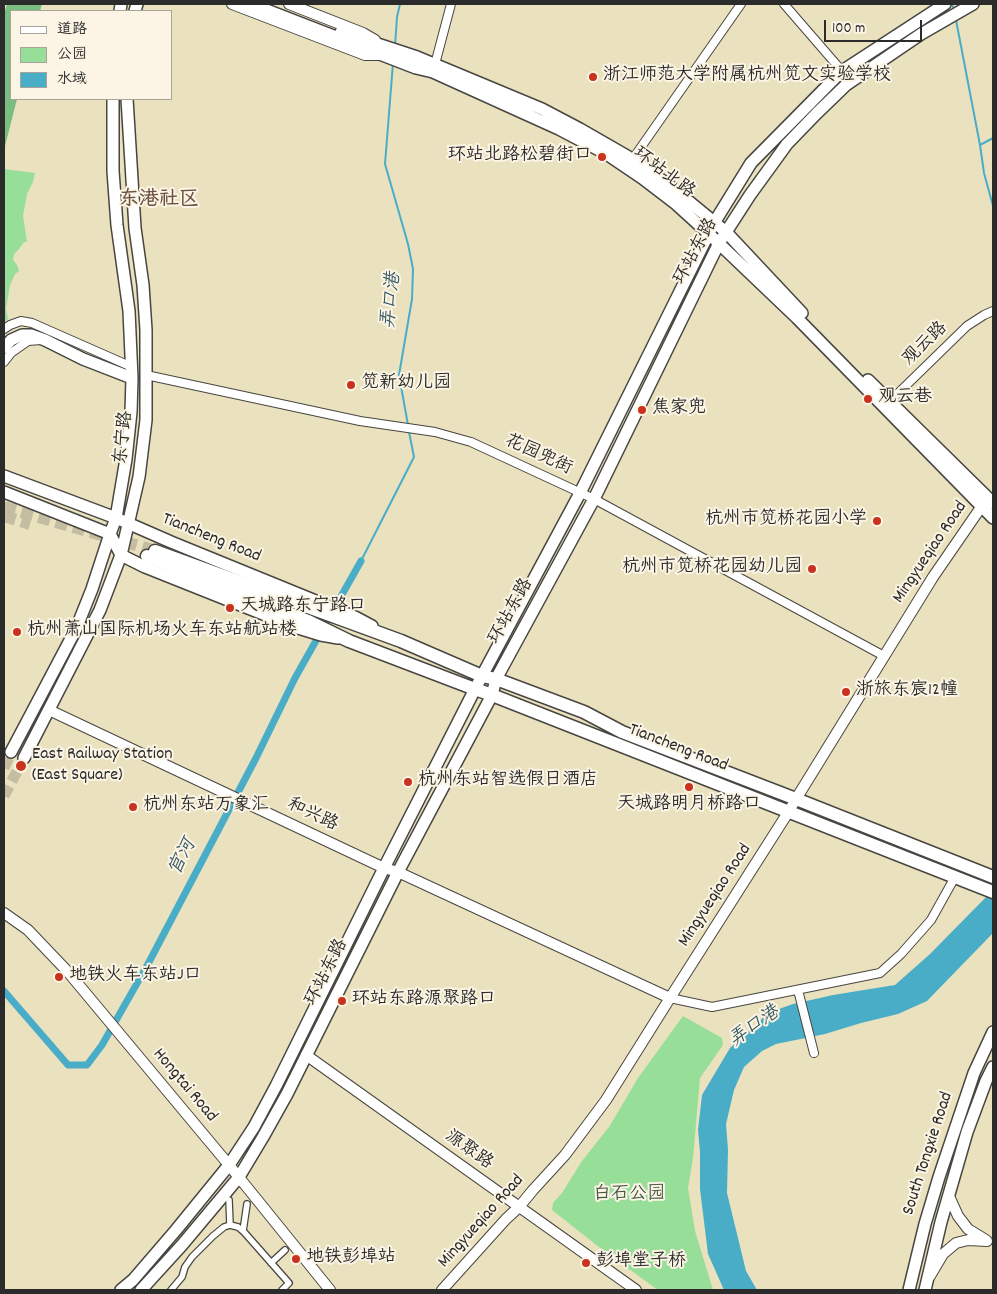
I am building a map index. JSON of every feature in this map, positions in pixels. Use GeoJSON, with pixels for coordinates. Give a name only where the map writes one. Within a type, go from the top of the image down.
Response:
{"type":"FeatureCollection","features":[{"type":"Feature","properties":{"kind":"main road","name":"环站北路"},"geometry":{"type":"LineString","coordinates":[[250,4],[434,68],[542,109],[632,160],[670,186],[726,232],[887,404]]}},
{"type":"Feature","properties":{"kind":"main road","name":"环站北路"},"geometry":{"type":"LineString","coordinates":[[270,4],[383,50]]}},
{"type":"Feature","properties":{"kind":"main road","name":"环站东路"},"geometry":{"type":"LineString","coordinates":[[121,1290],[133,1280],[176,1230],[229,1165],[254,1127],[475,689],[580,493],[714,223],[751,164],[842,71],[946,4]]}},
{"type":"Feature","properties":{"kind":"main road","name":"环站东路"},"geometry":{"type":"LineString","coordinates":[[141,1290],[182,1245],[238,1177],[264,1137],[398,872],[492,695],[496,679],[594,499],[726,232],[787,144],[846,85],[928,29],[971,5]]}},
{"type":"Feature","properties":{"kind":"main road","name":"环站北路"},"geometry":{"type":"LineString","coordinates":[[434,68],[605,153],[676,204],[710,234],[988,502],[993,518]]}},
{"type":"Feature","properties":{"kind":"main road","name":"东宁路"},"geometry":{"type":"LineString","coordinates":[[11,752],[76,629],[92,589],[116,518],[126,459],[131,412],[132,373],[129,311],[113,171],[113,100]]}},
{"type":"Feature","properties":{"kind":"main road","name":"东宁路"},"geometry":{"type":"LineString","coordinates":[[24,758],[100,610],[121,555],[138,477],[146,420],[146,330],[143,285],[135,228],[127,100]]}},
{"type":"Feature","properties":{"kind":"main road"},"geometry":{"type":"LineString","coordinates":[[4,348],[11,340],[22,335],[31,335],[83,359],[132,373]]}},
{"type":"Feature","properties":{"kind":"main road","name":"Tiancheng Road"},"geometry":{"type":"LineString","coordinates":[[4,476],[129,523],[319,607]]}},
{"type":"Feature","properties":{"kind":"main road"},"geometry":{"type":"LineString","coordinates":[[4,492],[110,534],[121,555]]}},
{"type":"Feature","properties":{"kind":"main road","name":"Tiancheng Road"},"geometry":{"type":"LineString","coordinates":[[350,641],[321,635],[308,626],[150,553],[346,617],[482,676],[496,679],[584,712],[622,732],[993,877]]}},
{"type":"Feature","properties":{"kind":"main road","name":"Tiancheng Road"},"geometry":{"type":"LineString","coordinates":[[121,555],[145,568],[308,626],[336,634],[989,890]]}},
{"type":"Feature","properties":{"kind":"main road","name":"South Tongxie Road"},"geometry":{"type":"LineString","coordinates":[[909,1290],[939,1177],[974,1073],[993,1032]]}},
{"type":"Feature","properties":{"kind":"main road"},"geometry":{"type":"LineString","coordinates":[[926,1286],[941,1222],[967,1132],[993,1066]]}},
{"type":"Feature","properties":{"kind":"street"},"geometry":{"type":"LineString","coordinates":[[232,4],[365,55],[383,50]]}},
{"type":"Feature","properties":{"kind":"street"},"geometry":{"type":"LineString","coordinates":[[289,4],[363,33],[383,50]]}},
{"type":"Feature","properties":{"kind":"street"},"geometry":{"type":"LineString","coordinates":[[434,68],[451,4]]}},
{"type":"Feature","properties":{"kind":"street"},"geometry":{"type":"LineString","coordinates":[[632,160],[741,4]]}},
{"type":"Feature","properties":{"kind":"street"},"geometry":{"type":"LineString","coordinates":[[784,4],[842,71]]}},
{"type":"Feature","properties":{"kind":"street","name":"观云路"},"geometry":{"type":"LineString","coordinates":[[887,404],[967,326],[993,311]]}},
{"type":"Feature","properties":{"kind":"street"},"geometry":{"type":"LineString","coordinates":[[4,329],[21,321],[32,323],[132,373]]}},
{"type":"Feature","properties":{"kind":"street"},"geometry":{"type":"LineString","coordinates":[[4,362],[11,353],[28,341],[45,340]]}},
{"type":"Feature","properties":{"kind":"street","name":"花园兜街"},"geometry":{"type":"LineString","coordinates":[[146,375],[360,421],[435,432],[478,445],[594,499],[884,656]]}},
{"type":"Feature","properties":{"kind":"street","name":"Mingyueqiao Road"},"geometry":{"type":"LineString","coordinates":[[442,1290],[565,1155],[606,1100],[789,811],[933,577],[988,502]]}},
{"type":"Feature","properties":{"kind":"street","name":"和兴路"},"geometry":{"type":"LineString","coordinates":[[49,710],[384,868],[398,872],[670,998]]}},
{"type":"Feature","properties":{"kind":"street"},"geometry":{"type":"LineString","coordinates":[[670,998],[712,1007],[880,973],[901,954],[931,920],[955,877]]}},
{"type":"Feature","properties":{"kind":"street","name":"Hongtai Road"},"geometry":{"type":"LineString","coordinates":[[4,914],[28,930],[68,972],[229,1165],[330,1290]]}},
{"type":"Feature","properties":{"kind":"street"},"geometry":{"type":"LineString","coordinates":[[798,990],[814,1053]]}},
{"type":"Feature","properties":{"kind":"street","name":"源聚路"},"geometry":{"type":"LineString","coordinates":[[306,1055],[636,1290]]}},
{"type":"Feature","properties":{"kind":"street"},"geometry":{"type":"LineString","coordinates":[[949,1196],[958,1216],[968,1229],[990,1242]]}},
{"type":"Feature","properties":{"kind":"street"},"geometry":{"type":"LineString","coordinates":[[229,1200],[230,1225]]}},
{"type":"Feature","properties":{"kind":"street"},"geometry":{"type":"LineString","coordinates":[[243,1231],[248,1204]]}},
{"type":"Feature","properties":{"kind":"street"},"geometry":{"type":"LineString","coordinates":[[170,1290],[182,1277],[185,1267],[192,1257],[213,1236],[224,1227],[230,1225],[238,1227],[243,1231],[290,1283],[282,1290]]}},
{"type":"Feature","properties":{"kind":"street"},"geometry":{"type":"LineString","coordinates":[[926,1286],[943,1254],[956,1243],[968,1240],[990,1242]]}},
{"type":"Feature","properties":{"kind":"street"},"geometry":{"type":"LineString","coordinates":[[271,1263],[285,1250]]}},
{"type":"Feature","properties":{"kind":"green space"},"geometry":{"type":"Polygon","coordinates":[[[7,4],[42,4],[40,10],[10,10],[10,100],[17,100],[4,150],[4,14],[7,4]]]}},
{"type":"Feature","properties":{"kind":"green space"},"geometry":{"type":"Polygon","coordinates":[[[4,169],[35,173],[27,194],[23,216],[27,242],[24,242],[14,254],[13,260],[19,271],[15,274],[10,285],[6,309],[8,319],[4,322],[4,169]]]}},
{"type":"Feature","properties":{"kind":"green space","name":"白石公园"},"geometry":{"type":"Polygon","coordinates":[[[683,1016],[722,1038],[723,1045],[700,1078],[693,1158],[688,1188],[695,1231],[713,1290],[658,1290],[552,1210],[553,1203],[562,1193],[582,1161],[609,1127],[638,1078],[683,1016]]]}},
{"type":"Feature","properties":{"kind":"water"},"geometry":{"type":"Polygon","coordinates":[[[993,890],[993,933],[927,1001],[898,1014],[825,1034],[776,1044],[762,1051],[744,1067],[734,1090],[726,1124],[728,1150],[727,1193],[746,1271],[757,1290],[724,1290],[708,1254],[700,1189],[698,1130],[702,1095],[730,1048],[765,1016],[776,1010],[833,995],[895,985],[930,954],[993,890]]]}},
{"type":"Feature","properties":{"kind":"waterway","name":"弄口港"},"geometry":{"type":"LineString","coordinates":[[395,46],[400,4]]}},
{"type":"Feature","properties":{"kind":"waterway"},"geometry":{"type":"LineString","coordinates":[[952,4],[954,10]]}},
{"type":"Feature","properties":{"kind":"waterway"},"geometry":{"type":"LineString","coordinates":[[956,20],[984,173],[993,206]]}},
{"type":"Feature","properties":{"kind":"waterway","name":"弄口港"},"geometry":{"type":"LineString","coordinates":[[393,63],[385,164],[408,244],[413,269],[412,299],[399,375],[408,425]]}},
{"type":"Feature","properties":{"kind":"waterway"},"geometry":{"type":"LineString","coordinates":[[980,145],[993,138]]}},
{"type":"Feature","properties":{"kind":"waterway","name":"弄口港"},"geometry":{"type":"LineString","coordinates":[[361,561],[414,457],[409,432]]}},
{"type":"Feature","properties":{"kind":"waterway","name":"官河"},"geometry":{"type":"LineString","coordinates":[[4,991],[68,1065],[87,1065],[102,1045],[148,964],[256,758],[295,678],[361,561]]}},
{"type":"Feature","properties":{"kind":"tunnel"},"geometry":{"type":"LineString","coordinates":[[4,507],[153,550]]}},
{"type":"Feature","properties":{"kind":"tunnel"},"geometry":{"type":"LineString","coordinates":[[4,516],[30,524]]}},
{"type":"Feature","properties":{"kind":"tunnel"},"geometry":{"type":"LineString","coordinates":[[4,768],[11,752]]}},
{"type":"Feature","properties":{"kind":"tunnel"},"geometry":{"type":"LineString","coordinates":[[4,796],[24,758]]}},
{"type":"Feature","properties":{"kind":"place","name":"浙江师范大学附属杭州笕文实验学校"},"geometry":{"type":"Point","coordinates":[593,77]}},
{"type":"Feature","properties":{"kind":"place","name":"环站北路松碧街口"},"geometry":{"type":"Point","coordinates":[602,157]}},
{"type":"Feature","properties":{"kind":"place","name":"笕新幼儿园"},"geometry":{"type":"Point","coordinates":[351,385]}},
{"type":"Feature","properties":{"kind":"place","name":"观云巷"},"geometry":{"type":"Point","coordinates":[868,399]}},
{"type":"Feature","properties":{"kind":"place","name":"焦家兜"},"geometry":{"type":"Point","coordinates":[642,410]}},
{"type":"Feature","properties":{"kind":"place","name":"杭州市笕桥花园小学"},"geometry":{"type":"Point","coordinates":[877,521]}},
{"type":"Feature","properties":{"kind":"place","name":"杭州市笕桥花园幼儿园"},"geometry":{"type":"Point","coordinates":[812,569]}},
{"type":"Feature","properties":{"kind":"place","name":"天城路东宁路口"},"geometry":{"type":"Point","coordinates":[230,608]}},
{"type":"Feature","properties":{"kind":"place","name":"杭州萧山国际机场火车东站航站楼"},"geometry":{"type":"Point","coordinates":[17,632]}},
{"type":"Feature","properties":{"kind":"place","name":"浙旅东宸12幢"},"geometry":{"type":"Point","coordinates":[846,692]}},
{"type":"Feature","properties":{"kind":"place","name":"East Railway Station (East Square)"},"geometry":{"type":"Point","coordinates":[21,766]}},
{"type":"Feature","properties":{"kind":"place","name":"杭州东站智选假日酒店"},"geometry":{"type":"Point","coordinates":[408,782]}},
{"type":"Feature","properties":{"kind":"place","name":"天城路明月桥路口"},"geometry":{"type":"Point","coordinates":[689,787]}},
{"type":"Feature","properties":{"kind":"place","name":"杭州东站万象汇"},"geometry":{"type":"Point","coordinates":[133,807]}},
{"type":"Feature","properties":{"kind":"place","name":"地铁火车东站J口"},"geometry":{"type":"Point","coordinates":[59,977]}},
{"type":"Feature","properties":{"kind":"place","name":"环站东路源聚路口"},"geometry":{"type":"Point","coordinates":[342,1001]}},
{"type":"Feature","properties":{"kind":"place","name":"地铁彭埠站"},"geometry":{"type":"Point","coordinates":[296,1259]}},
{"type":"Feature","properties":{"kind":"place","name":"彭埠堂子桥"},"geometry":{"type":"Point","coordinates":[586,1263]}},
{"type":"Feature","properties":{"kind":"district","name":"东港社区"},"geometry":{"type":"Point","coordinates":[159,201]}}]}
